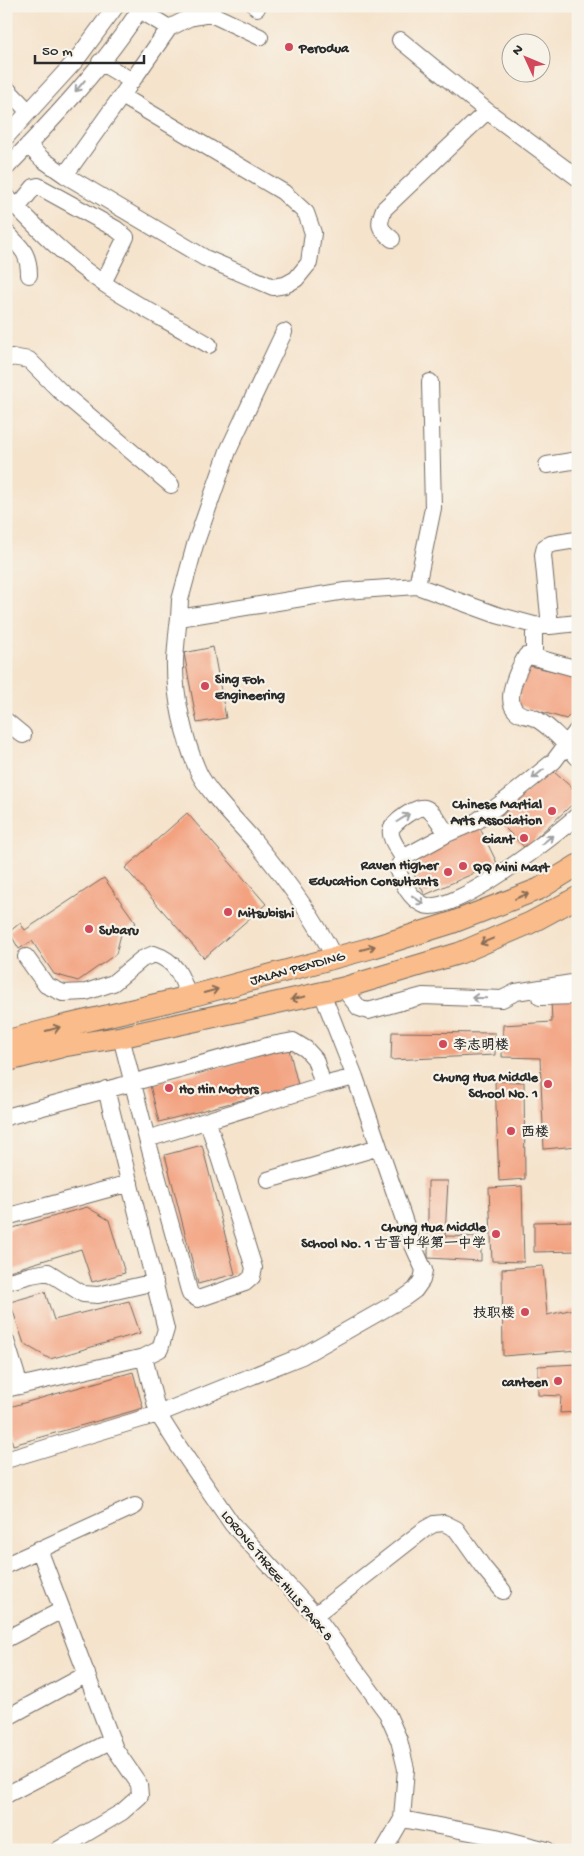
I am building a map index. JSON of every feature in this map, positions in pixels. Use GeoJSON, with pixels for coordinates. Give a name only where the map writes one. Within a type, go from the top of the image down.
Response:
{"type":"FeatureCollection","features":[{"type":"Feature","properties":{"kind":"main road","name":"JALAN PENDING"},"geometry":{"type":"LineString","coordinates":[[6,1041],[188,997],[451,923],[539,889],[578,865]]}},
{"type":"Feature","properties":{"kind":"main road","name":"JALAN PENDING"},"geometry":{"type":"LineString","coordinates":[[6,1061],[64,1046],[121,1037],[332,990],[460,953],[530,923],[578,897]]}},
{"type":"Feature","properties":{"kind":"street"},"geometry":{"type":"LineString","coordinates":[[6,137],[77,59],[116,6]]}},
{"type":"Feature","properties":{"kind":"street"},"geometry":{"type":"LineString","coordinates":[[6,168],[100,62],[141,8],[168,28]]}},
{"type":"Feature","properties":{"kind":"street"},"geometry":{"type":"LineString","coordinates":[[65,174],[122,96],[168,28],[190,18],[210,14],[260,36]]}},
{"type":"Feature","properties":{"kind":"street"},"geometry":{"type":"LineString","coordinates":[[400,40],[487,112],[578,178]]}},
{"type":"Feature","properties":{"kind":"street"},"geometry":{"type":"LineString","coordinates":[[100,62],[132,81]]}},
{"type":"Feature","properties":{"kind":"street"},"geometry":{"type":"LineString","coordinates":[[6,88],[29,112]]}},
{"type":"Feature","properties":{"kind":"street"},"geometry":{"type":"LineString","coordinates":[[28,145],[42,160],[205,258],[273,287],[285,285],[296,278],[309,263],[313,233],[306,214],[283,192],[122,96]]}},
{"type":"Feature","properties":{"kind":"street"},"geometry":{"type":"LineString","coordinates":[[392,239],[380,228],[379,222],[384,209],[487,112]]}},
{"type":"Feature","properties":{"kind":"street"},"geometry":{"type":"LineString","coordinates":[[103,283],[126,237],[116,229],[38,186],[12,202],[74,261],[103,283],[209,345]]}},
{"type":"Feature","properties":{"kind":"street"},"geometry":{"type":"LineString","coordinates":[[6,232],[26,252],[29,263],[29,275]]}},
{"type":"Feature","properties":{"kind":"street"},"geometry":{"type":"LineString","coordinates":[[284,332],[228,451],[195,545],[180,600],[175,662],[178,700],[185,735],[198,773],[302,902],[334,957]]}},
{"type":"Feature","properties":{"kind":"street"},"geometry":{"type":"LineString","coordinates":[[6,360],[12,357],[29,360],[60,391],[171,485]]}},
{"type":"Feature","properties":{"kind":"street"},"geometry":{"type":"LineString","coordinates":[[417,586],[433,508],[430,382]]}},
{"type":"Feature","properties":{"kind":"street"},"geometry":{"type":"LineString","coordinates":[[547,465],[578,460]]}},
{"type":"Feature","properties":{"kind":"street"},"geometry":{"type":"LineString","coordinates":[[534,657],[542,626],[542,554],[545,547],[551,544],[576,540]]}},
{"type":"Feature","properties":{"kind":"street"},"geometry":{"type":"LineString","coordinates":[[179,618],[345,591],[417,586],[497,615],[542,626],[578,623]]}},
{"type":"Feature","properties":{"kind":"street"},"geometry":{"type":"LineString","coordinates":[[578,669],[526,656],[514,682],[512,703],[516,712],[536,718],[578,758]]}},
{"type":"Feature","properties":{"kind":"street"},"geometry":{"type":"LineString","coordinates":[[6,721],[23,735]]}},
{"type":"Feature","properties":{"kind":"street"},"geometry":{"type":"LineString","coordinates":[[578,729],[554,762],[507,799],[477,821],[447,834],[403,858],[397,869],[407,892],[424,905],[435,906],[458,898],[521,861],[578,815]]}},
{"type":"Feature","properties":{"kind":"street"},"geometry":{"type":"LineString","coordinates":[[403,858],[391,836],[391,829],[396,822],[420,807],[431,812],[447,834]]}},
{"type":"Feature","properties":{"kind":"street"},"geometry":{"type":"LineString","coordinates":[[446,902],[451,923]]}},
{"type":"Feature","properties":{"kind":"street"},"geometry":{"type":"LineString","coordinates":[[26,957],[46,985],[63,994],[86,992],[113,983],[142,959],[154,954],[163,957],[177,969],[182,976],[188,997]]}},
{"type":"Feature","properties":{"kind":"street"},"geometry":{"type":"LineString","coordinates":[[502,999],[516,992],[578,982]]}},
{"type":"Feature","properties":{"kind":"street"},"geometry":{"type":"LineString","coordinates":[[332,990],[359,1008],[368,1011],[423,996],[502,999],[578,996]]}},
{"type":"Feature","properties":{"kind":"street"},"geometry":{"type":"LineString","coordinates":[[6,1460],[158,1414],[302,1356],[404,1298],[415,1290],[422,1280],[424,1270],[412,1243],[355,1078],[332,990]]}},
{"type":"Feature","properties":{"kind":"street"},"geometry":{"type":"LineString","coordinates":[[121,1037],[147,1140],[190,1294],[198,1299],[245,1283],[252,1278],[254,1268],[208,1122]]}},
{"type":"Feature","properties":{"kind":"street"},"geometry":{"type":"LineString","coordinates":[[6,1117],[271,1045],[293,1041],[306,1049],[315,1059],[323,1085]]}},
{"type":"Feature","properties":{"kind":"street"},"geometry":{"type":"LineString","coordinates":[[147,1140],[323,1085],[355,1078]]}},
{"type":"Feature","properties":{"kind":"street"},"geometry":{"type":"LineString","coordinates":[[6,1341],[13,1388],[144,1358],[160,1350],[166,1329],[106,1089]]}},
{"type":"Feature","properties":{"kind":"street"},"geometry":{"type":"LineString","coordinates":[[268,1180],[379,1147]]}},
{"type":"Feature","properties":{"kind":"street"},"geometry":{"type":"LineString","coordinates":[[6,1217],[130,1183]]}},
{"type":"Feature","properties":{"kind":"street"},"geometry":{"type":"LineString","coordinates":[[6,1282],[48,1272],[83,1294],[98,1295],[155,1282]]}},
{"type":"Feature","properties":{"kind":"street","name":"LORONG THREE HILLS PARK 8"},"geometry":{"type":"LineString","coordinates":[[144,1358],[158,1414],[232,1524],[315,1615],[387,1713],[399,1740],[406,1769],[402,1820],[384,1850]]}},
{"type":"Feature","properties":{"kind":"street"},"geometry":{"type":"LineString","coordinates":[[6,1565],[135,1506]]}},
{"type":"Feature","properties":{"kind":"street"},"geometry":{"type":"LineString","coordinates":[[315,1615],[425,1529],[439,1523],[444,1523],[456,1529],[503,1591]]}},
{"type":"Feature","properties":{"kind":"street"},"geometry":{"type":"LineString","coordinates":[[39,1549],[115,1749],[139,1784],[140,1796],[122,1812],[58,1850]]}},
{"type":"Feature","properties":{"kind":"street"},"geometry":{"type":"LineString","coordinates":[[6,1639],[62,1610]]}},
{"type":"Feature","properties":{"kind":"street"},"geometry":{"type":"LineString","coordinates":[[6,1718],[87,1674]]}},
{"type":"Feature","properties":{"kind":"street"},"geometry":{"type":"LineString","coordinates":[[6,1795],[112,1740]]}},
{"type":"Feature","properties":{"kind":"street"},"geometry":{"type":"LineString","coordinates":[[402,1820],[547,1850]]}},
{"type":"Feature","properties":{"kind":"building","name":"Sing Foh Engineering"},"geometry":{"type":"Polygon","coordinates":[[[213,647],[226,718],[197,723],[184,653],[213,647]]]}},
{"type":"Feature","properties":{"kind":"building"},"geometry":{"type":"Polygon","coordinates":[[[525,665],[578,676],[578,689],[571,714],[566,719],[518,705],[525,665]]]}},
{"type":"Feature","properties":{"kind":"building"},"geometry":{"type":"Polygon","coordinates":[[[547,772],[554,772],[578,793],[578,799],[525,848],[497,820],[547,772]]]}},
{"type":"Feature","properties":{"kind":"building"},"geometry":{"type":"Polygon","coordinates":[[[187,813],[266,904],[204,958],[125,868],[187,813]]]}},
{"type":"Feature","properties":{"kind":"building"},"geometry":{"type":"Polygon","coordinates":[[[479,826],[497,863],[425,895],[409,865],[412,858],[479,826]]]}},
{"type":"Feature","properties":{"kind":"building"},"geometry":{"type":"Polygon","coordinates":[[[104,878],[136,923],[121,934],[116,954],[78,981],[54,974],[32,941],[19,949],[9,932],[20,923],[25,930],[104,878]]]}},
{"type":"Feature","properties":{"kind":"building"},"geometry":{"type":"Polygon","coordinates":[[[576,998],[578,1146],[544,1149],[540,1058],[502,1057],[503,1025],[552,1022],[551,1000],[576,998]]]}},
{"type":"Feature","properties":{"kind":"building","name":"李志明楼"},"geometry":{"type":"Polygon","coordinates":[[[392,1032],[495,1033],[495,1055],[391,1060],[392,1032]]]}},
{"type":"Feature","properties":{"kind":"building"},"geometry":{"type":"Polygon","coordinates":[[[289,1049],[298,1085],[159,1122],[150,1085],[289,1049]]]}},
{"type":"Feature","properties":{"kind":"building","name":"西楼"},"geometry":{"type":"Polygon","coordinates":[[[495,1081],[524,1082],[525,1179],[499,1181],[495,1081]]]}},
{"type":"Feature","properties":{"kind":"building"},"geometry":{"type":"Polygon","coordinates":[[[202,1145],[235,1274],[198,1284],[165,1155],[202,1145]]]}},
{"type":"Feature","properties":{"kind":"building"},"geometry":{"type":"Polygon","coordinates":[[[428,1181],[448,1181],[445,1236],[481,1237],[481,1261],[428,1258],[428,1181]]]}},
{"type":"Feature","properties":{"kind":"building"},"geometry":{"type":"Polygon","coordinates":[[[522,1186],[524,1262],[492,1261],[489,1188],[522,1186]]]}},
{"type":"Feature","properties":{"kind":"building"},"geometry":{"type":"Polygon","coordinates":[[[87,1207],[109,1220],[125,1273],[92,1282],[81,1249],[6,1272],[6,1230],[87,1207]]]}},
{"type":"Feature","properties":{"kind":"building"},"geometry":{"type":"Polygon","coordinates":[[[578,1221],[578,1251],[534,1252],[534,1222],[578,1221]]]}},
{"type":"Feature","properties":{"kind":"building","name":"技职楼"},"geometry":{"type":"Polygon","coordinates":[[[543,1266],[547,1315],[578,1308],[578,1350],[503,1356],[502,1269],[543,1266]]]}},
{"type":"Feature","properties":{"kind":"building"},"geometry":{"type":"Polygon","coordinates":[[[45,1292],[54,1320],[129,1301],[140,1333],[50,1359],[24,1344],[10,1302],[45,1292]]]}},
{"type":"Feature","properties":{"kind":"building","name":"canteen"},"geometry":{"type":"Polygon","coordinates":[[[578,1364],[578,1412],[560,1413],[561,1396],[538,1395],[538,1366],[578,1364]]]}},
{"type":"Feature","properties":{"kind":"building"},"geometry":{"type":"Polygon","coordinates":[[[133,1372],[143,1408],[13,1445],[6,1420],[6,1408],[133,1372]]]}},
{"type":"Feature","properties":{"kind":"place","name":"Perodua"},"geometry":{"type":"Point","coordinates":[289,47]}},
{"type":"Feature","properties":{"kind":"place","name":"Sing Foh Engineering"},"geometry":{"type":"Point","coordinates":[205,686]}},
{"type":"Feature","properties":{"kind":"place","name":"Chinese Martial Arts Association"},"geometry":{"type":"Point","coordinates":[552,811]}},
{"type":"Feature","properties":{"kind":"place","name":"Giant"},"geometry":{"type":"Point","coordinates":[524,838]}},
{"type":"Feature","properties":{"kind":"place","name":"QQ Mini Mart"},"geometry":{"type":"Point","coordinates":[463,866]}},
{"type":"Feature","properties":{"kind":"place","name":"Raven Higher Education Consultants"},"geometry":{"type":"Point","coordinates":[448,872]}},
{"type":"Feature","properties":{"kind":"place","name":"Mitsubishi"},"geometry":{"type":"Point","coordinates":[228,912]}},
{"type":"Feature","properties":{"kind":"place","name":"Subaru"},"geometry":{"type":"Point","coordinates":[89,929]}},
{"type":"Feature","properties":{"kind":"place","name":"李志明楼"},"geometry":{"type":"Point","coordinates":[443,1044]}},
{"type":"Feature","properties":{"kind":"place","name":"Chung Hua Middle School No. 1"},"geometry":{"type":"Point","coordinates":[548,1084]}},
{"type":"Feature","properties":{"kind":"place","name":"Ho Hin Motors"},"geometry":{"type":"Point","coordinates":[169,1088]}},
{"type":"Feature","properties":{"kind":"place","name":"西楼"},"geometry":{"type":"Point","coordinates":[511,1131]}},
{"type":"Feature","properties":{"kind":"place","name":"Chung Hua Middle School No. 1 古晋中华第一中学"},"geometry":{"type":"Point","coordinates":[496,1234]}},
{"type":"Feature","properties":{"kind":"place","name":"技职楼"},"geometry":{"type":"Point","coordinates":[525,1312]}},
{"type":"Feature","properties":{"kind":"place","name":"canteen"},"geometry":{"type":"Point","coordinates":[558,1381]}}]}
